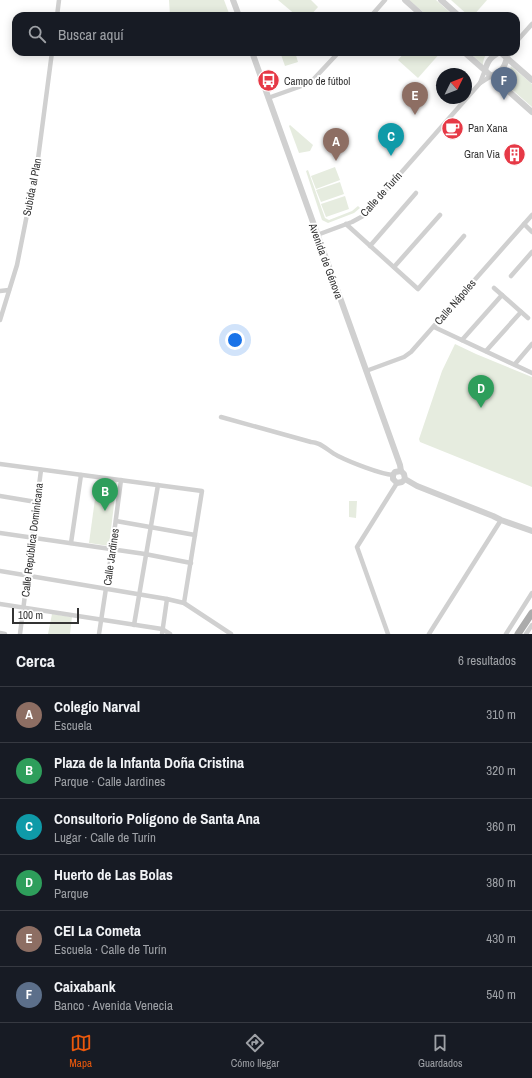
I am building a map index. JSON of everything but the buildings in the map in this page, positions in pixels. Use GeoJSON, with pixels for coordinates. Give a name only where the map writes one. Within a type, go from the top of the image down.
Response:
{"type":"FeatureCollection","features":[{"type":"Feature","properties":{"kind":"main road"},"geometry":{"type":"LineString","coordinates":[[518,634],[532,613]]}},
{"type":"Feature","properties":{"kind":"street"},"geometry":{"type":"LineString","coordinates":[[58,12],[59,0]]}},
{"type":"Feature","properties":{"kind":"street"},"geometry":{"type":"LineString","coordinates":[[233,0],[238,12]]}},
{"type":"Feature","properties":{"kind":"street"},"geometry":{"type":"LineString","coordinates":[[374,12],[385,0]]}},
{"type":"Feature","properties":{"kind":"street"},"geometry":{"type":"LineString","coordinates":[[405,0],[418,12]]}},
{"type":"Feature","properties":{"kind":"street"},"geometry":{"type":"LineString","coordinates":[[441,0],[454,12]]}},
{"type":"Feature","properties":{"kind":"street"},"geometry":{"type":"LineString","coordinates":[[520,38],[532,24]]}},
{"type":"Feature","properties":{"kind":"street","name":"Subida al Plan"},"geometry":{"type":"LineString","coordinates":[[0,320],[17,265],[38,159],[51,56]]}},
{"type":"Feature","properties":{"kind":"street","name":"Avenida de Génova"},"geometry":{"type":"LineString","coordinates":[[253,56],[400,463],[401,471]]}},
{"type":"Feature","properties":{"kind":"street"},"geometry":{"type":"LineString","coordinates":[[268,98],[310,83],[335,56]]}},
{"type":"Feature","properties":{"kind":"street"},"geometry":{"type":"LineString","coordinates":[[469,56],[532,112]]}},
{"type":"Feature","properties":{"kind":"street"},"geometry":{"type":"LineString","coordinates":[[485,70],[487,61],[492,56]]}},
{"type":"Feature","properties":{"kind":"street"},"geometry":{"type":"LineString","coordinates":[[491,76],[500,73],[505,67],[508,56]]}},
{"type":"Feature","properties":{"kind":"street"},"geometry":{"type":"LineString","coordinates":[[509,56],[532,80]]}},
{"type":"Feature","properties":{"kind":"street","name":"Calle de Turín"},"geometry":{"type":"LineString","coordinates":[[317,235],[356,221],[365,213],[480,82],[485,70]]}},
{"type":"Feature","properties":{"kind":"street","name":"Calle de Turín"},"geometry":{"type":"LineString","coordinates":[[480,82],[491,76]]}},
{"type":"Feature","properties":{"kind":"street"},"geometry":{"type":"LineString","coordinates":[[370,246],[416,193]]}},
{"type":"Feature","properties":{"kind":"street"},"geometry":{"type":"LineString","coordinates":[[394,267],[440,215]]}},
{"type":"Feature","properties":{"kind":"street","name":"Calle Nápoles"},"geometry":{"type":"LineString","coordinates":[[366,371],[409,354],[532,215]]}},
{"type":"Feature","properties":{"kind":"street"},"geometry":{"type":"LineString","coordinates":[[346,224],[418,289],[464,236]]}},
{"type":"Feature","properties":{"kind":"street"},"geometry":{"type":"LineString","coordinates":[[524,224],[532,232]]}},
{"type":"Feature","properties":{"kind":"street"},"geometry":{"type":"LineString","coordinates":[[511,276],[532,252]]}},
{"type":"Feature","properties":{"kind":"street"},"geometry":{"type":"LineString","coordinates":[[494,288],[528,318]]}},
{"type":"Feature","properties":{"kind":"street"},"geometry":{"type":"LineString","coordinates":[[0,291],[9,290]]}},
{"type":"Feature","properties":{"kind":"street"},"geometry":{"type":"LineString","coordinates":[[462,340],[502,294]]}},
{"type":"Feature","properties":{"kind":"street"},"geometry":{"type":"LineString","coordinates":[[486,351],[521,312]]}},
{"type":"Feature","properties":{"kind":"street"},"geometry":{"type":"LineString","coordinates":[[434,327],[532,373]]}},
{"type":"Feature","properties":{"kind":"street"},"geometry":{"type":"LineString","coordinates":[[515,364],[532,344]]}},
{"type":"Feature","properties":{"kind":"street"},"geometry":{"type":"LineString","coordinates":[[221,417],[311,442],[317,442],[339,456],[382,473],[393,475],[395,472],[401,471],[404,474],[405,479],[417,486],[532,531]]}},
{"type":"Feature","properties":{"kind":"street"},"geometry":{"type":"LineString","coordinates":[[0,464],[202,491],[184,603]]}},
{"type":"Feature","properties":{"kind":"street","name":"Calle República Dominicana"},"geometry":{"type":"LineString","coordinates":[[20,634],[41,470]]}},
{"type":"Feature","properties":{"kind":"street"},"geometry":{"type":"LineString","coordinates":[[71,543],[81,475]]}},
{"type":"Feature","properties":{"kind":"street"},"geometry":{"type":"LineString","coordinates":[[393,475],[393,479],[397,483]]}},
{"type":"Feature","properties":{"kind":"street"},"geometry":{"type":"LineString","coordinates":[[388,634],[357,547],[397,483],[402,482],[405,479]]}},
{"type":"Feature","properties":{"kind":"street","name":"Calle Jardines"},"geometry":{"type":"LineString","coordinates":[[99,634],[121,480]]}},
{"type":"Feature","properties":{"kind":"street"},"geometry":{"type":"LineString","coordinates":[[134,625],[158,485]]}},
{"type":"Feature","properties":{"kind":"street"},"geometry":{"type":"LineString","coordinates":[[0,496],[36,502]]}},
{"type":"Feature","properties":{"kind":"street"},"geometry":{"type":"LineString","coordinates":[[429,634],[501,520]]}},
{"type":"Feature","properties":{"kind":"street"},"geometry":{"type":"LineString","coordinates":[[116,521],[195,535]]}},
{"type":"Feature","properties":{"kind":"street"},"geometry":{"type":"LineString","coordinates":[[0,533],[145,554],[191,563]]}},
{"type":"Feature","properties":{"kind":"street"},"geometry":{"type":"LineString","coordinates":[[0,571],[184,603],[231,634]]}},
{"type":"Feature","properties":{"kind":"street"},"geometry":{"type":"LineString","coordinates":[[506,634],[532,593]]}},
{"type":"Feature","properties":{"kind":"street"},"geometry":{"type":"LineString","coordinates":[[162,632],[168,599]]}},
{"type":"Feature","properties":{"kind":"street"},"geometry":{"type":"LineString","coordinates":[[0,604],[101,619],[170,634]]}},
{"type":"Feature","properties":{"kind":"street"},"geometry":{"type":"LineString","coordinates":[[526,634],[532,625]]}},
{"type":"Feature","properties":{"kind":"street"},"geometry":{"type":"LineString","coordinates":[[0,633],[5,634]]}},
{"type":"Feature","properties":{"kind":"shaded area"},"geometry":{"type":"Polygon","coordinates":[[[169,0],[224,0],[228,12],[170,12],[169,0]]]}},
{"type":"Feature","properties":{"kind":"shaded area"},"geometry":{"type":"Polygon","coordinates":[[[278,0],[311,0],[318,7],[314,12],[292,12],[278,0]]]}},
{"type":"Feature","properties":{"kind":"shaded area"},"geometry":{"type":"Polygon","coordinates":[[[409,0],[436,0],[450,12],[423,12],[409,0]]]}},
{"type":"Feature","properties":{"kind":"shaded area"},"geometry":{"type":"Polygon","coordinates":[[[451,0],[487,0],[476,12],[464,12],[451,0]]]}},
{"type":"Feature","properties":{"kind":"shaded area"},"geometry":{"type":"Polygon","coordinates":[[[281,56],[296,56],[298,62],[285,66],[281,56]]]}},
{"type":"Feature","properties":{"kind":"shaded area"},"geometry":{"type":"Polygon","coordinates":[[[402,56],[437,56],[418,78],[398,60],[402,56]]]}},
{"type":"Feature","properties":{"kind":"shaded area"},"geometry":{"type":"Polygon","coordinates":[[[473,56],[485,56],[483,65],[473,56]]]}},
{"type":"Feature","properties":{"kind":"shaded area"},"geometry":{"type":"Polygon","coordinates":[[[511,66],[532,84],[532,107],[499,78],[508,75],[511,66]]]}},
{"type":"Feature","properties":{"kind":"shaded area"},"geometry":{"type":"Polygon","coordinates":[[[290,125],[313,145],[310,151],[299,153],[289,126],[290,125]]]}},
{"type":"Feature","properties":{"kind":"shaded area"},"geometry":{"type":"Polygon","coordinates":[[[335,167],[340,180],[316,189],[311,176],[335,167]]]}},
{"type":"Feature","properties":{"kind":"shaded area"},"geometry":{"type":"Polygon","coordinates":[[[308,170],[325,218],[329,220],[352,211],[358,206],[360,208],[354,213],[328,223],[322,220],[306,171],[308,170]]]}},
{"type":"Feature","properties":{"kind":"shaded area"},"geometry":{"type":"Polygon","coordinates":[[[340,182],[344,194],[321,202],[316,190],[340,182]]]}},
{"type":"Feature","properties":{"kind":"shaded area"},"geometry":{"type":"Polygon","coordinates":[[[345,196],[349,209],[326,217],[321,204],[345,196]]]}},
{"type":"Feature","properties":{"kind":"shaded area"},"geometry":{"type":"Polygon","coordinates":[[[455,344],[532,377],[532,487],[420,442],[419,439],[442,371],[455,344]]]}},
{"type":"Feature","properties":{"kind":"shaded area"},"geometry":{"type":"Polygon","coordinates":[[[98,477],[117,479],[109,546],[89,543],[98,477]]]}},
{"type":"Feature","properties":{"kind":"shaded area"},"geometry":{"type":"Polygon","coordinates":[[[349,501],[357,501],[356,518],[349,517],[349,501]]]}},
{"type":"Feature","properties":{"kind":"shaded area"},"geometry":{"type":"Polygon","coordinates":[[[52,614],[72,617],[70,634],[48,634],[52,614]]]}},
{"type":"Feature","properties":{"kind":"place","name":"Campo de fútbol"},"geometry":{"type":"Point","coordinates":[269,81]}},
{"type":"Feature","properties":{"kind":"place","name":"Caixabank"},"geometry":{"type":"Point","coordinates":[504,100]}},
{"type":"Feature","properties":{"kind":"place","name":"CEI La Cometa"},"geometry":{"type":"Point","coordinates":[415,115]}},
{"type":"Feature","properties":{"kind":"place","name":"Pan Xana"},"geometry":{"type":"Point","coordinates":[452,128]}},
{"type":"Feature","properties":{"kind":"place","name":"Gran Via"},"geometry":{"type":"Point","coordinates":[515,154]}},
{"type":"Feature","properties":{"kind":"place","name":"Consultorio Polígono de Santa Ana"},"geometry":{"type":"Point","coordinates":[391,156]}},
{"type":"Feature","properties":{"kind":"place","name":"Colegio Narval"},"geometry":{"type":"Point","coordinates":[336,161]}},
{"type":"Feature","properties":{"kind":"place","name":"Huerto de Las Bolas"},"geometry":{"type":"Point","coordinates":[481,408]}},
{"type":"Feature","properties":{"kind":"place","name":"Plaza de la Infanta Doña Cristina"},"geometry":{"type":"Point","coordinates":[105,511]}}]}
